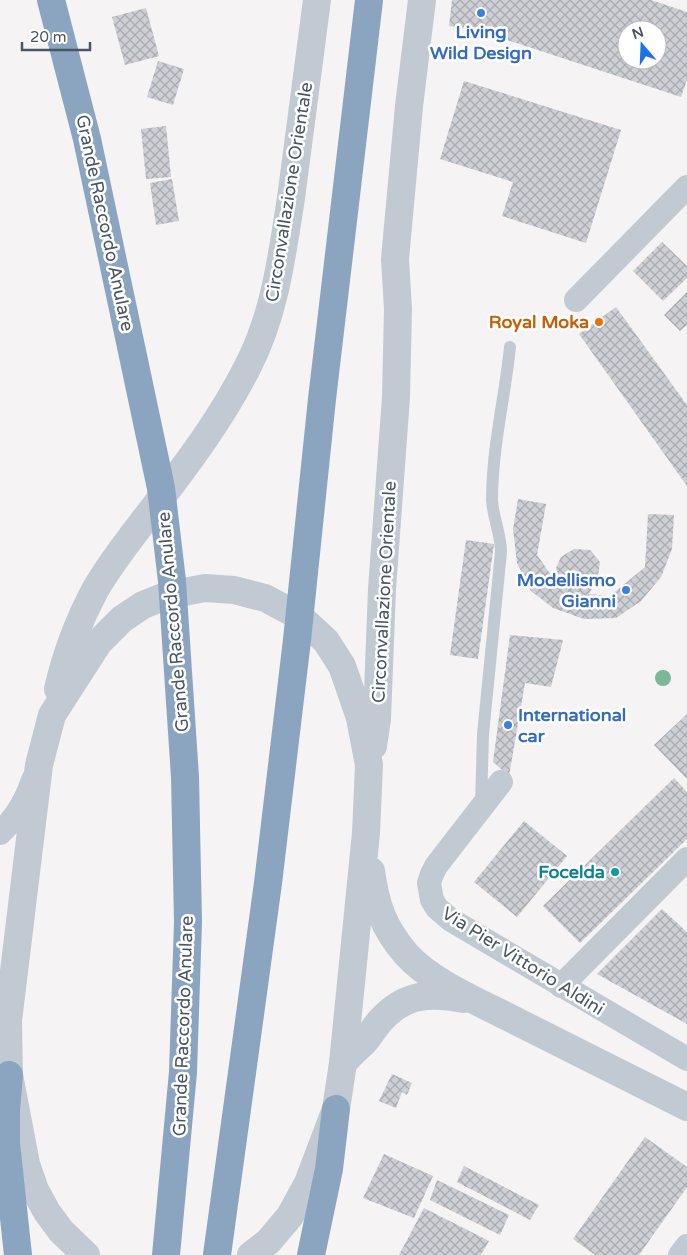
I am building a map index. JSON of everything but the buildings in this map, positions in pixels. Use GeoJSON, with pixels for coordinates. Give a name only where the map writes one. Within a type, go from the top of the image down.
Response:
{"type":"FeatureCollection","features":[{"type":"Feature","properties":{"kind":"highway","name":"Grande Raccordo Anulare"},"geometry":{"type":"LineString","coordinates":[[52,0],[87,139],[157,468],[161,488],[172,589],[186,793],[188,922],[183,1072],[166,1255]]}},
{"type":"Feature","properties":{"kind":"highway"},"geometry":{"type":"LineString","coordinates":[[218,1255],[268,883],[369,0]]}},
{"type":"Feature","properties":{"kind":"highway"},"geometry":{"type":"LineString","coordinates":[[9,1075],[6,1110],[6,1151],[18,1255]]}},
{"type":"Feature","properties":{"kind":"highway"},"geometry":{"type":"LineString","coordinates":[[311,1255],[328,1169],[336,1109]]}},
{"type":"Feature","properties":{"kind":"street","name":"Circonvallazione Orientale"},"geometry":{"type":"LineString","coordinates":[[86,1255],[60,1231],[35,1190],[26,1164],[9,1075],[8,1021],[39,765],[65,662],[73,637],[92,597],[108,569],[197,451],[232,398],[250,364],[264,328],[281,263],[300,136],[316,0]]}},
{"type":"Feature","properties":{"kind":"street","name":"Circonvallazione Orientale"},"geometry":{"type":"LineString","coordinates":[[369,765],[377,719],[382,589],[396,397],[398,309],[395,260],[408,115],[422,0]]}},
{"type":"Feature","properties":{"kind":"street"},"geometry":{"type":"LineString","coordinates":[[576,300],[687,187]]}},
{"type":"Feature","properties":{"kind":"street"},"geometry":{"type":"LineString","coordinates":[[52,715],[99,642],[114,627],[133,611],[153,600],[183,590],[205,588],[234,590],[265,598],[289,610],[306,621],[326,641],[342,666],[350,686],[369,765],[366,833],[343,1063],[336,1109],[301,1198],[278,1231],[251,1255]]}},
{"type":"Feature","properties":{"kind":"street"},"geometry":{"type":"LineString","coordinates":[[0,833],[15,817],[23,804],[39,765]]}},
{"type":"Feature","properties":{"kind":"street","name":"Via Pier Vittorio Aldini"},"geometry":{"type":"LineString","coordinates":[[501,782],[436,866],[429,883],[432,900],[437,908],[451,920],[687,1059]]}},
{"type":"Feature","properties":{"kind":"street"},"geometry":{"type":"LineString","coordinates":[[366,833],[377,905],[391,934],[406,954],[420,968],[479,1002],[687,1107]]}},
{"type":"Feature","properties":{"kind":"street"},"geometry":{"type":"LineString","coordinates":[[561,986],[687,859]]}},
{"type":"Feature","properties":{"kind":"street"},"geometry":{"type":"LineString","coordinates":[[0,986],[8,1021]]}},
{"type":"Feature","properties":{"kind":"street"},"geometry":{"type":"LineString","coordinates":[[343,1063],[366,1039],[383,1017],[403,1002],[415,997],[436,995],[479,1002]]}},
{"type":"Feature","properties":{"kind":"street"},"geometry":{"type":"LineString","coordinates":[[680,1255],[687,1246]]}},
{"type":"Feature","properties":{"kind":"lane"},"geometry":{"type":"LineString","coordinates":[[481,807],[483,734],[501,552],[500,536],[492,498],[510,347]]}},
{"type":"Feature","properties":{"kind":"place","name":"Living Wild Design"},"geometry":{"type":"Point","coordinates":[481,13]}},
{"type":"Feature","properties":{"kind":"place","name":"Royal Moka"},"geometry":{"type":"Point","coordinates":[599,322]}},
{"type":"Feature","properties":{"kind":"place","name":"Modellismo Gianni"},"geometry":{"type":"Point","coordinates":[626,590]}},
{"type":"Feature","properties":{"kind":"place","name":"International car"},"geometry":{"type":"Point","coordinates":[508,725]}},
{"type":"Feature","properties":{"kind":"place","name":"Focelda"},"geometry":{"type":"Point","coordinates":[615,872]}}]}
